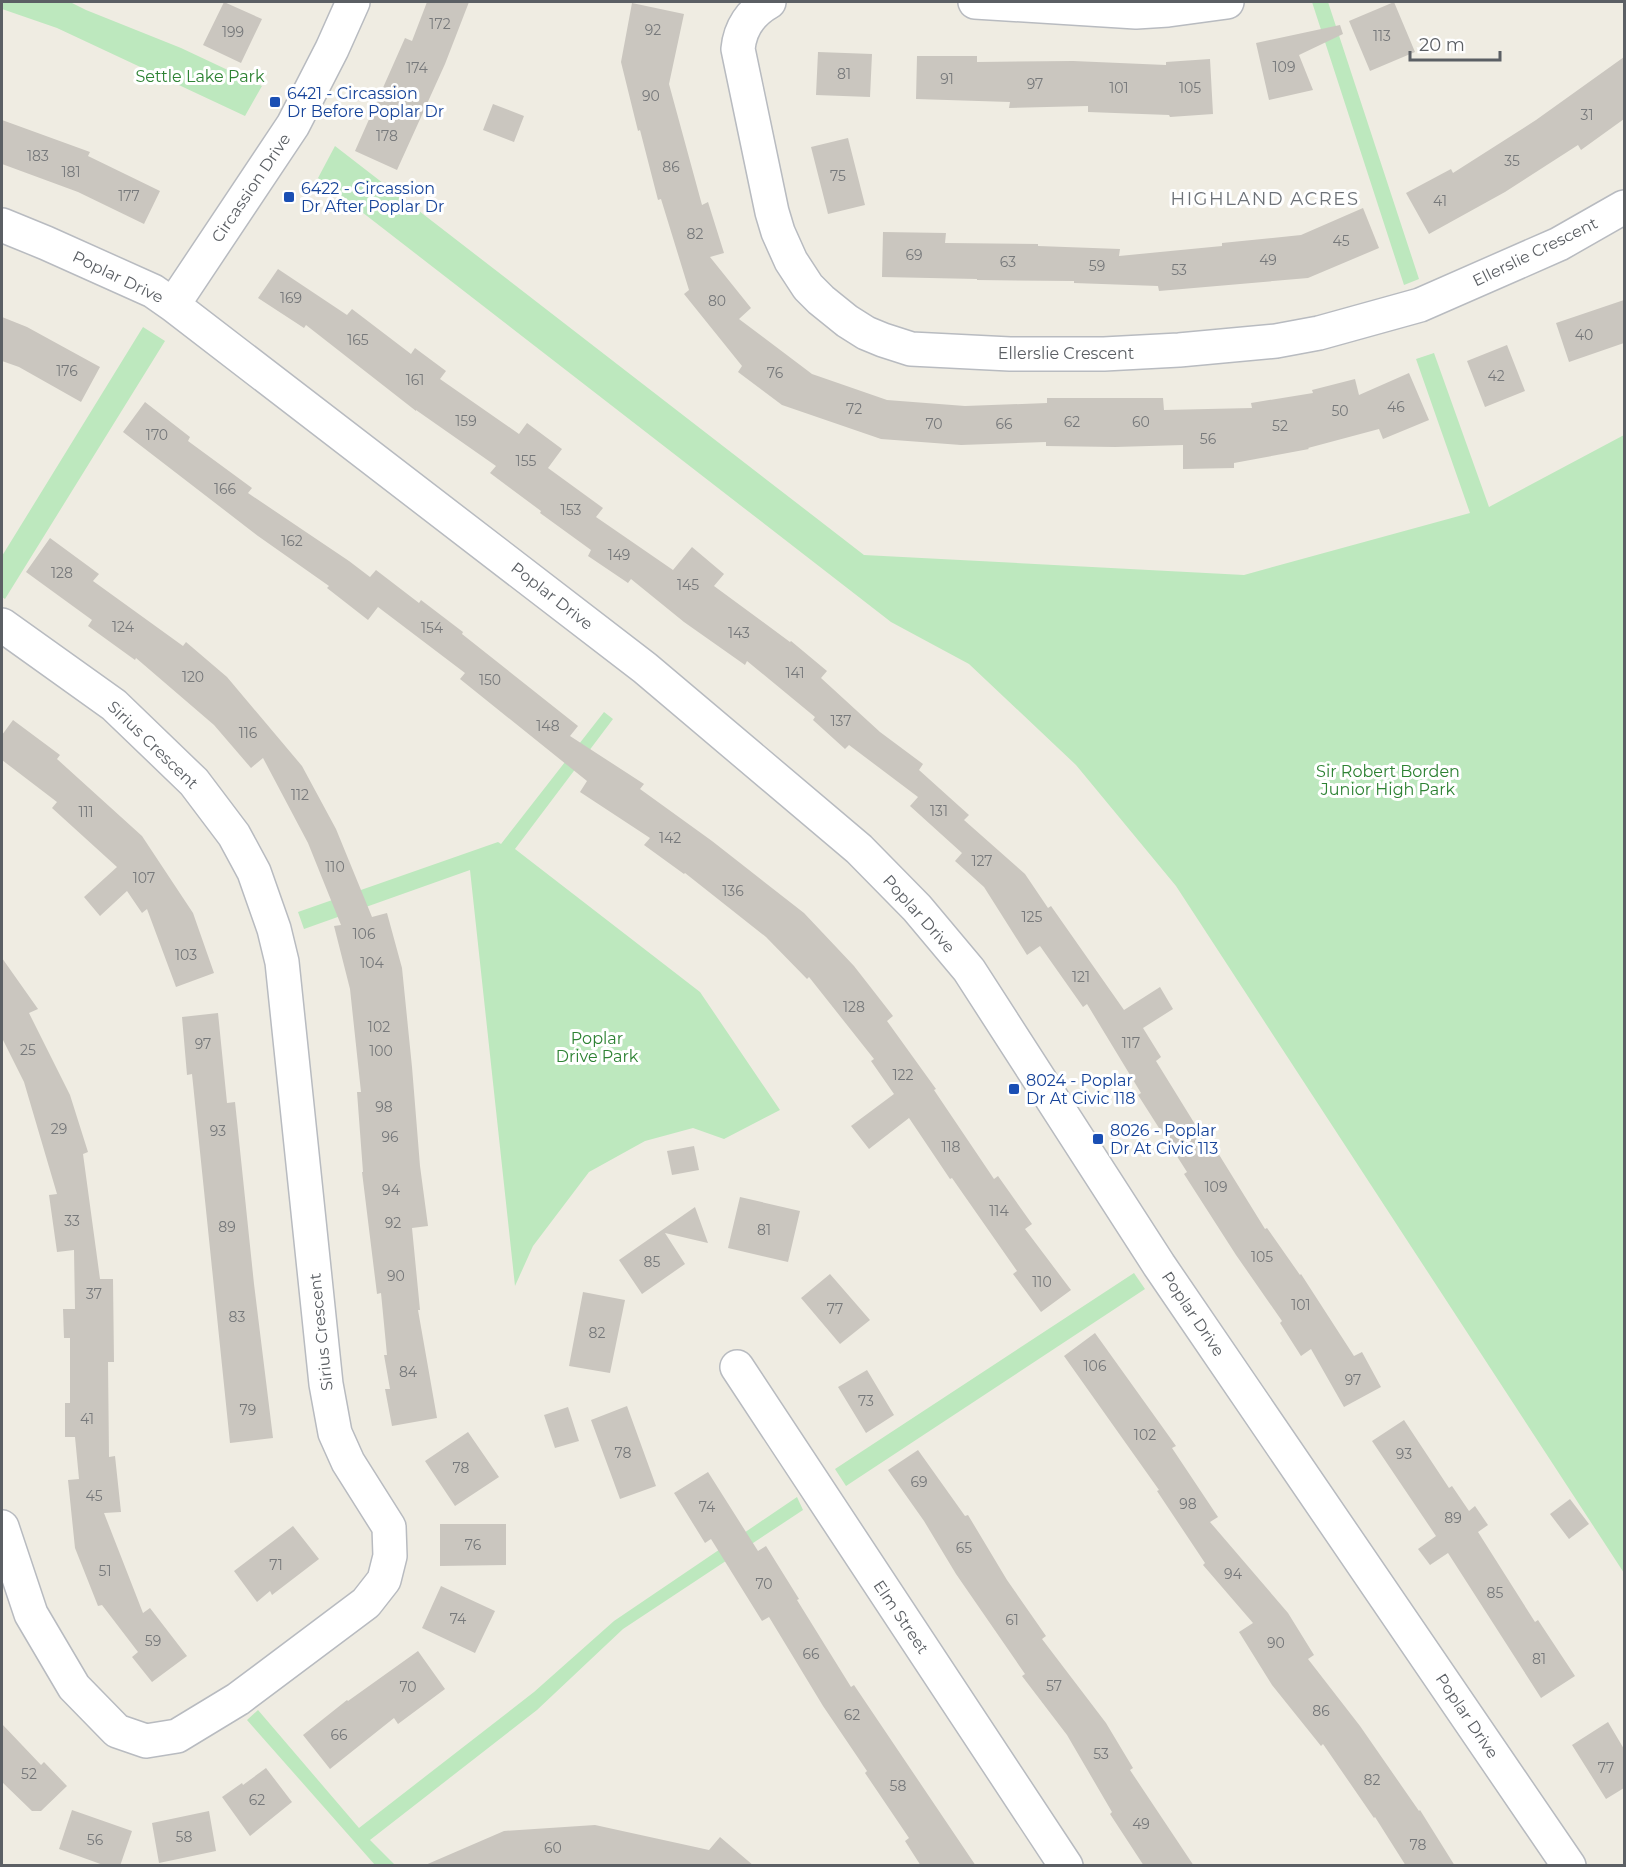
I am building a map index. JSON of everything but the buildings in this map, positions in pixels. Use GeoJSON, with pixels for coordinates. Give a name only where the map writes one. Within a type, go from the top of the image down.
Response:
{"type":"FeatureCollection","features":[{"type":"Feature","properties":{"kind":"street","name":"Circassion Drive"},"geometry":{"type":"LineString","coordinates":[[173,304],[293,125],[353,2]]}},
{"type":"Feature","properties":{"kind":"street","name":"Ellerslie Crescent"},"geometry":{"type":"LineString","coordinates":[[769,2],[752,15],[739,38],[738,49],[755,137],[778,232],[791,261],[808,287],[834,313],[866,333],[911,349],[1010,354],[1104,354],[1254,343],[1319,333],[1420,305],[1559,244],[1624,207]]}},
{"type":"Feature","properties":{"kind":"street"},"geometry":{"type":"LineString","coordinates":[[975,2],[1136,12],[1227,2]]}},
{"type":"Feature","properties":{"kind":"street","name":"Poplar Drive"},"geometry":{"type":"LineString","coordinates":[[2,225],[153,291],[173,304],[645,668],[859,849],[917,908],[969,970],[1159,1265],[1569,1866]]}},
{"type":"Feature","properties":{"kind":"street","name":"Sirius Crescent"},"geometry":{"type":"LineString","coordinates":[[2,625],[114,705],[194,782],[234,835],[254,872],[274,929],[282,962],[326,1384],[335,1433],[348,1462],[389,1527],[390,1556],[384,1580],[366,1603],[238,1699],[177,1736],[146,1741],[117,1731],[74,1687],[31,1614],[2,1527]]}},
{"type":"Feature","properties":{"kind":"street","name":"Elm Street"},"geometry":{"type":"LineString","coordinates":[[737,1367],[1066,1866]]}},
{"type":"Feature","properties":{"kind":"green space","name":"Settle Lake Park"},"geometry":{"type":"Polygon","coordinates":[[[2,2],[70,2],[181,48],[262,86],[245,116],[57,28],[2,9],[2,2]]]}},
{"type":"Feature","properties":{"kind":"green space"},"geometry":{"type":"Polygon","coordinates":[[[1312,2],[1328,2],[1419,279],[1404,285],[1312,2]]]}},
{"type":"Feature","properties":{"kind":"green space","name":"Sir Robert Borden Junior High Park"},"geometry":{"type":"Polygon","coordinates":[[[335,146],[864,555],[1244,575],[1470,513],[1416,359],[1434,353],[1489,507],[1624,435],[1624,1573],[1176,886],[1076,765],[969,664],[891,622],[318,178],[335,146]]]}},
{"type":"Feature","properties":{"kind":"green space"},"geometry":{"type":"Polygon","coordinates":[[[143,327],[165,341],[5,599],[2,597],[2,556],[143,327]]]}},
{"type":"Feature","properties":{"kind":"green space","name":"Poplar Drive Park"},"geometry":{"type":"Polygon","coordinates":[[[604,712],[613,719],[515,849],[700,992],[780,1110],[724,1139],[693,1128],[645,1141],[589,1172],[533,1246],[515,1286],[470,870],[304,929],[298,912],[498,842],[501,844],[604,712]]]}},
{"type":"Feature","properties":{"kind":"green space"},"geometry":{"type":"Polygon","coordinates":[[[1134,1273],[1145,1289],[846,1486],[835,1469],[1134,1273]]]}},
{"type":"Feature","properties":{"kind":"green space"},"geometry":{"type":"Polygon","coordinates":[[[797,1497],[803,1510],[623,1629],[537,1710],[370,1840],[395,1865],[375,1865],[247,1720],[258,1710],[359,1828],[534,1692],[614,1621],[797,1497]]]}},
{"type":"Feature","properties":{"kind":"place","name":"6421 - Circassion Dr Before Poplar Dr"},"geometry":{"type":"Point","coordinates":[275,102]}},
{"type":"Feature","properties":{"kind":"place","name":"6422 - Circassion Dr After Poplar Dr"},"geometry":{"type":"Point","coordinates":[289,197]}},
{"type":"Feature","properties":{"kind":"place","name":"8024 - Poplar Dr At Civic 118"},"geometry":{"type":"Point","coordinates":[1014,1089]}},
{"type":"Feature","properties":{"kind":"place","name":"8026 - Poplar Dr At Civic 113"},"geometry":{"type":"Point","coordinates":[1098,1139]}},
{"type":"Feature","properties":{"kind":"district","name":"HIGHLAND ACRES"},"geometry":{"type":"Point","coordinates":[1265,199]}}]}
